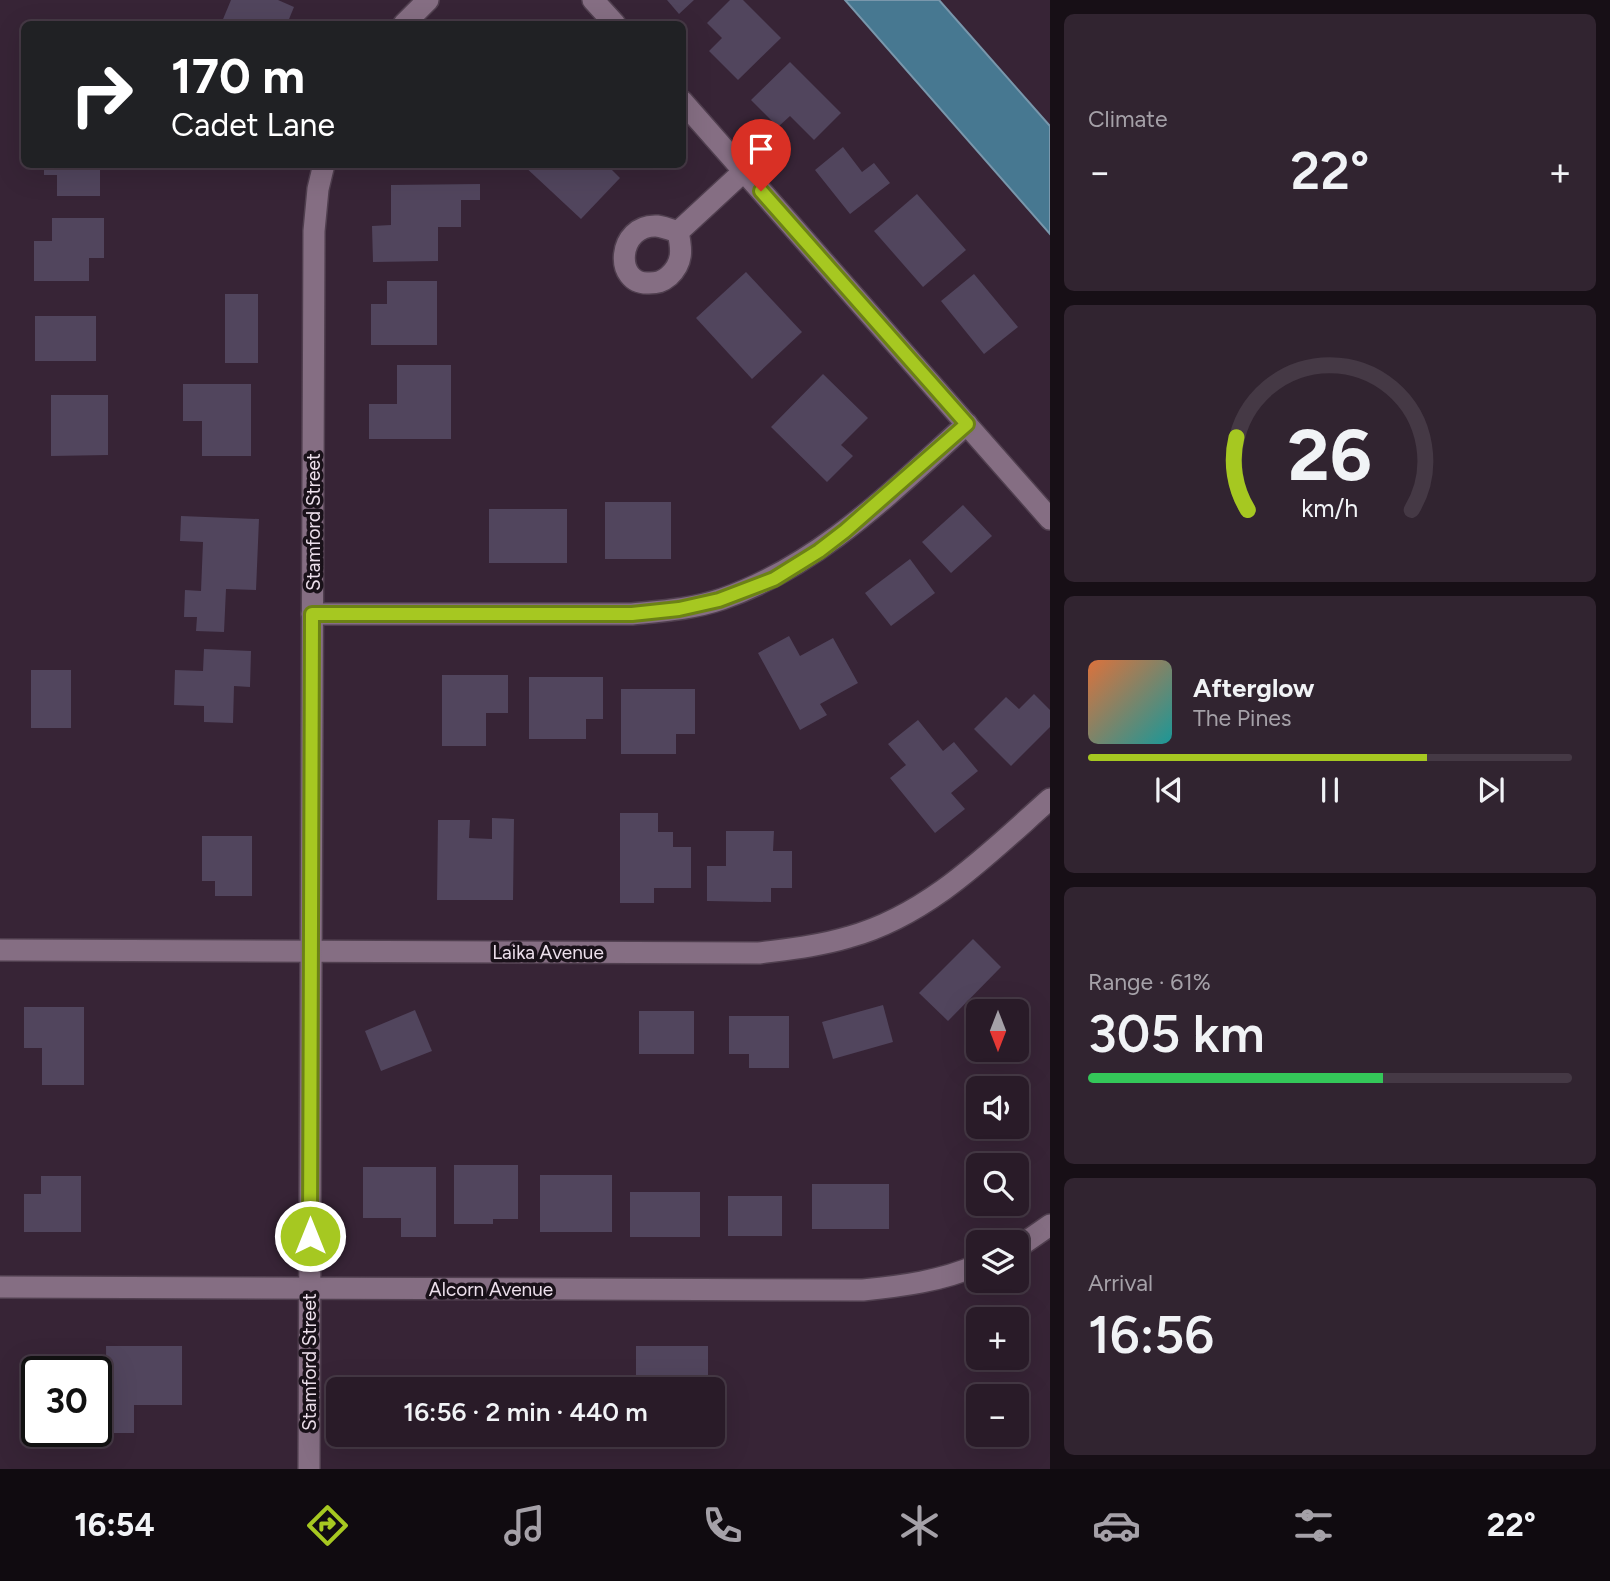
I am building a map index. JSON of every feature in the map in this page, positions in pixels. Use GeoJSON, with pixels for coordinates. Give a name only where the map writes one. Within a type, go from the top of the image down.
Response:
{"type":"FeatureCollection","features":[{"type":"Feature","properties":{"kind":"street"},"geometry":{"type":"LineString","coordinates":[[407,21],[428,0]]}},
{"type":"Feature","properties":{"kind":"street"},"geometry":{"type":"LineString","coordinates":[[593,0],[612,21]]}},
{"type":"Feature","properties":{"kind":"street"},"geometry":{"type":"LineString","coordinates":[[686,106],[1050,519]]}},
{"type":"Feature","properties":{"kind":"street","name":"Stamford Street"},"geometry":{"type":"LineString","coordinates":[[309,1469],[314,231],[323,168]]}},
{"type":"Feature","properties":{"kind":"street"},"geometry":{"type":"LineString","coordinates":[[678,232],[744,171]]}},
{"type":"Feature","properties":{"kind":"street"},"geometry":{"type":"LineString","coordinates":[[312,614],[632,614],[679,609],[719,600],[774,579],[819,551],[967,424]]}},
{"type":"Feature","properties":{"kind":"street","name":"Laika Avenue"},"geometry":{"type":"LineString","coordinates":[[0,950],[759,953],[806,948],[852,937],[906,914],[955,882],[1050,799]]}},
{"type":"Feature","properties":{"kind":"street"},"geometry":{"type":"LineString","coordinates":[[1029,1240],[1050,1225]]}},
{"type":"Feature","properties":{"kind":"street","name":"Alcorn Avenue"},"geometry":{"type":"LineString","coordinates":[[0,1287],[863,1290],[916,1284],[966,1270]]}},
{"type":"Feature","properties":{"kind":"water"},"geometry":{"type":"Polygon","coordinates":[[[845,0],[939,0],[1050,126],[1050,234],[845,0]]]}},
{"type":"Feature","properties":{"kind":"building"},"geometry":{"type":"Polygon","coordinates":[[[231,0],[278,0],[294,7],[288,21],[222,21],[231,0]]]}},
{"type":"Feature","properties":{"kind":"building"},"geometry":{"type":"Polygon","coordinates":[[[667,0],[694,0],[679,14],[667,0]]]}},
{"type":"Feature","properties":{"kind":"building"},"geometry":{"type":"Polygon","coordinates":[[[730,0],[743,0],[781,38],[738,80],[709,51],[722,38],[707,23],[730,0]]]}},
{"type":"Feature","properties":{"kind":"building"},"geometry":{"type":"Polygon","coordinates":[[[790,62],[841,113],[814,140],[790,116],[778,127],[751,100],[790,62]]]}},
{"type":"Feature","properties":{"kind":"building"},"geometry":{"type":"Polygon","coordinates":[[[843,147],[862,172],[874,163],[890,183],[850,214],[815,170],[843,147]]]}},
{"type":"Feature","properties":{"kind":"building"},"geometry":{"type":"Polygon","coordinates":[[[44,168],[100,168],[100,196],[57,196],[57,175],[44,175],[44,168]]]}},
{"type":"Feature","properties":{"kind":"building"},"geometry":{"type":"Polygon","coordinates":[[[526,168],[610,168],[620,178],[581,219],[526,168]]]}},
{"type":"Feature","properties":{"kind":"building"},"geometry":{"type":"Polygon","coordinates":[[[480,184],[480,200],[461,200],[461,227],[438,227],[438,261],[373,262],[372,226],[391,225],[391,185],[480,184]]]}},
{"type":"Feature","properties":{"kind":"building"},"geometry":{"type":"Polygon","coordinates":[[[917,194],[966,250],[923,287],[874,231],[917,194]]]}},
{"type":"Feature","properties":{"kind":"building"},"geometry":{"type":"Polygon","coordinates":[[[52,218],[104,218],[104,258],[89,258],[89,281],[34,281],[34,241],[52,241],[52,218]]]}},
{"type":"Feature","properties":{"kind":"building"},"geometry":{"type":"Polygon","coordinates":[[[746,272],[802,332],[752,379],[696,318],[746,272]]]}},
{"type":"Feature","properties":{"kind":"building"},"geometry":{"type":"Polygon","coordinates":[[[974,274],[1018,327],[984,354],[941,301],[974,274]]]}},
{"type":"Feature","properties":{"kind":"building"},"geometry":{"type":"Polygon","coordinates":[[[387,281],[437,281],[437,345],[371,345],[371,304],[387,304],[387,281]]]}},
{"type":"Feature","properties":{"kind":"building"},"geometry":{"type":"Polygon","coordinates":[[[225,294],[258,294],[258,363],[225,363],[225,294]]]}},
{"type":"Feature","properties":{"kind":"building"},"geometry":{"type":"Polygon","coordinates":[[[35,316],[96,316],[96,361],[35,361],[35,316]]]}},
{"type":"Feature","properties":{"kind":"building"},"geometry":{"type":"Polygon","coordinates":[[[397,365],[451,365],[451,439],[369,439],[369,404],[397,404],[397,365]]]}},
{"type":"Feature","properties":{"kind":"building"},"geometry":{"type":"Polygon","coordinates":[[[823,374],[868,418],[841,445],[853,456],[827,482],[771,427],[823,374]]]}},
{"type":"Feature","properties":{"kind":"building"},"geometry":{"type":"Polygon","coordinates":[[[183,384],[251,384],[251,456],[202,456],[202,421],[183,421],[183,384]]]}},
{"type":"Feature","properties":{"kind":"building"},"geometry":{"type":"Polygon","coordinates":[[[51,395],[108,395],[108,455],[51,456],[51,395]]]}},
{"type":"Feature","properties":{"kind":"building"},"geometry":{"type":"Polygon","coordinates":[[[605,502],[671,502],[671,559],[605,559],[605,502]]]}},
{"type":"Feature","properties":{"kind":"building"},"geometry":{"type":"Polygon","coordinates":[[[963,505],[992,536],[951,573],[922,542],[963,505]]]}},
{"type":"Feature","properties":{"kind":"building"},"geometry":{"type":"Polygon","coordinates":[[[489,509],[567,509],[567,563],[489,563],[489,509]]]}},
{"type":"Feature","properties":{"kind":"building"},"geometry":{"type":"Polygon","coordinates":[[[181,516],[259,519],[256,590],[226,589],[224,632],[196,631],[197,617],[184,617],[185,590],[201,591],[203,542],[180,541],[181,516]]]}},
{"type":"Feature","properties":{"kind":"building"},"geometry":{"type":"Polygon","coordinates":[[[910,559],[935,593],[891,626],[865,593],[910,559]]]}},
{"type":"Feature","properties":{"kind":"building"},"geometry":{"type":"Polygon","coordinates":[[[789,636],[800,656],[833,638],[858,683],[820,704],[827,715],[800,730],[758,653],[789,636]]]}},
{"type":"Feature","properties":{"kind":"building"},"geometry":{"type":"Polygon","coordinates":[[[204,649],[251,651],[250,687],[234,686],[233,723],[204,722],[204,706],[174,705],[175,670],[203,671],[204,649]]]}},
{"type":"Feature","properties":{"kind":"building"},"geometry":{"type":"Polygon","coordinates":[[[31,670],[71,670],[71,728],[31,728],[31,670]]]}},
{"type":"Feature","properties":{"kind":"building"},"geometry":{"type":"Polygon","coordinates":[[[442,675],[508,675],[508,713],[486,713],[486,746],[442,746],[442,675]]]}},
{"type":"Feature","properties":{"kind":"building"},"geometry":{"type":"Polygon","coordinates":[[[529,677],[603,677],[603,719],[586,719],[586,739],[529,739],[529,677]]]}},
{"type":"Feature","properties":{"kind":"building"},"geometry":{"type":"Polygon","coordinates":[[[621,689],[695,689],[695,734],[676,734],[676,754],[621,754],[621,689]]]}},
{"type":"Feature","properties":{"kind":"building"},"geometry":{"type":"Polygon","coordinates":[[[1034,694],[1050,710],[1050,727],[1011,766],[974,729],[1006,697],[1019,709],[1034,694]]]}},
{"type":"Feature","properties":{"kind":"building"},"geometry":{"type":"Polygon","coordinates":[[[918,720],[943,751],[954,742],[978,771],[951,793],[965,809],[935,833],[890,778],[906,765],[888,744],[918,720]]]}},
{"type":"Feature","properties":{"kind":"building"},"geometry":{"type":"Polygon","coordinates":[[[620,813],[658,813],[658,832],[673,832],[673,847],[691,847],[691,888],[654,888],[654,903],[620,903],[620,813]]]}},
{"type":"Feature","properties":{"kind":"building"},"geometry":{"type":"Polygon","coordinates":[[[492,818],[514,819],[513,900],[437,900],[438,820],[470,820],[469,838],[492,839],[492,818]]]}},
{"type":"Feature","properties":{"kind":"building"},"geometry":{"type":"Polygon","coordinates":[[[726,831],[774,831],[773,851],[792,851],[792,888],[771,888],[771,902],[707,901],[707,866],[726,866],[726,831]]]}},
{"type":"Feature","properties":{"kind":"building"},"geometry":{"type":"Polygon","coordinates":[[[202,836],[252,836],[252,896],[215,896],[215,881],[202,881],[202,836]]]}},
{"type":"Feature","properties":{"kind":"building"},"geometry":{"type":"Polygon","coordinates":[[[973,939],[1001,967],[970,999],[966,999],[966,1003],[948,1021],[919,993],[973,939]]]}},
{"type":"Feature","properties":{"kind":"building"},"geometry":{"type":"Polygon","coordinates":[[[883,1005],[893,1042],[833,1059],[822,1022],[883,1005]]]}},
{"type":"Feature","properties":{"kind":"building"},"geometry":{"type":"Polygon","coordinates":[[[24,1007],[84,1007],[84,1085],[42,1085],[42,1048],[24,1048],[24,1007]]]}},
{"type":"Feature","properties":{"kind":"building"},"geometry":{"type":"Polygon","coordinates":[[[415,1010],[432,1051],[381,1071],[365,1031],[415,1010]]]}},
{"type":"Feature","properties":{"kind":"building"},"geometry":{"type":"Polygon","coordinates":[[[639,1011],[694,1011],[694,1054],[639,1054],[639,1011]]]}},
{"type":"Feature","properties":{"kind":"building"},"geometry":{"type":"Polygon","coordinates":[[[729,1016],[789,1016],[789,1068],[749,1068],[749,1054],[729,1054],[729,1016]]]}},
{"type":"Feature","properties":{"kind":"building"},"geometry":{"type":"Polygon","coordinates":[[[454,1165],[518,1165],[518,1219],[493,1219],[493,1224],[454,1224],[454,1165]]]}},
{"type":"Feature","properties":{"kind":"building"},"geometry":{"type":"Polygon","coordinates":[[[363,1167],[436,1167],[436,1237],[401,1237],[401,1218],[363,1218],[363,1167]]]}},
{"type":"Feature","properties":{"kind":"building"},"geometry":{"type":"Polygon","coordinates":[[[540,1175],[612,1175],[612,1232],[540,1232],[540,1175]]]}},
{"type":"Feature","properties":{"kind":"building"},"geometry":{"type":"Polygon","coordinates":[[[41,1176],[81,1176],[81,1232],[24,1232],[24,1194],[41,1194],[41,1176]]]}},
{"type":"Feature","properties":{"kind":"building"},"geometry":{"type":"Polygon","coordinates":[[[812,1184],[889,1184],[889,1229],[812,1229],[812,1184]]]}},
{"type":"Feature","properties":{"kind":"building"},"geometry":{"type":"Polygon","coordinates":[[[630,1192],[700,1192],[700,1237],[630,1237],[630,1192]]]}},
{"type":"Feature","properties":{"kind":"building"},"geometry":{"type":"Polygon","coordinates":[[[728,1196],[782,1196],[782,1236],[728,1236],[728,1196]]]}},
{"type":"Feature","properties":{"kind":"building"},"geometry":{"type":"Polygon","coordinates":[[[106,1346],[182,1346],[182,1405],[134,1405],[134,1433],[112,1433],[112,1356],[106,1356],[106,1346]]]}},
{"type":"Feature","properties":{"kind":"building"},"geometry":{"type":"Polygon","coordinates":[[[636,1346],[708,1346],[708,1377],[636,1377],[636,1346]]]}},
{"type":"Feature","properties":{"kind":"route"},"geometry":{"type":"LineString","coordinates":[[310,1236],[312,614],[632,614],[679,609],[719,600],[774,579],[819,551],[967,424],[761,191]]}}]}
